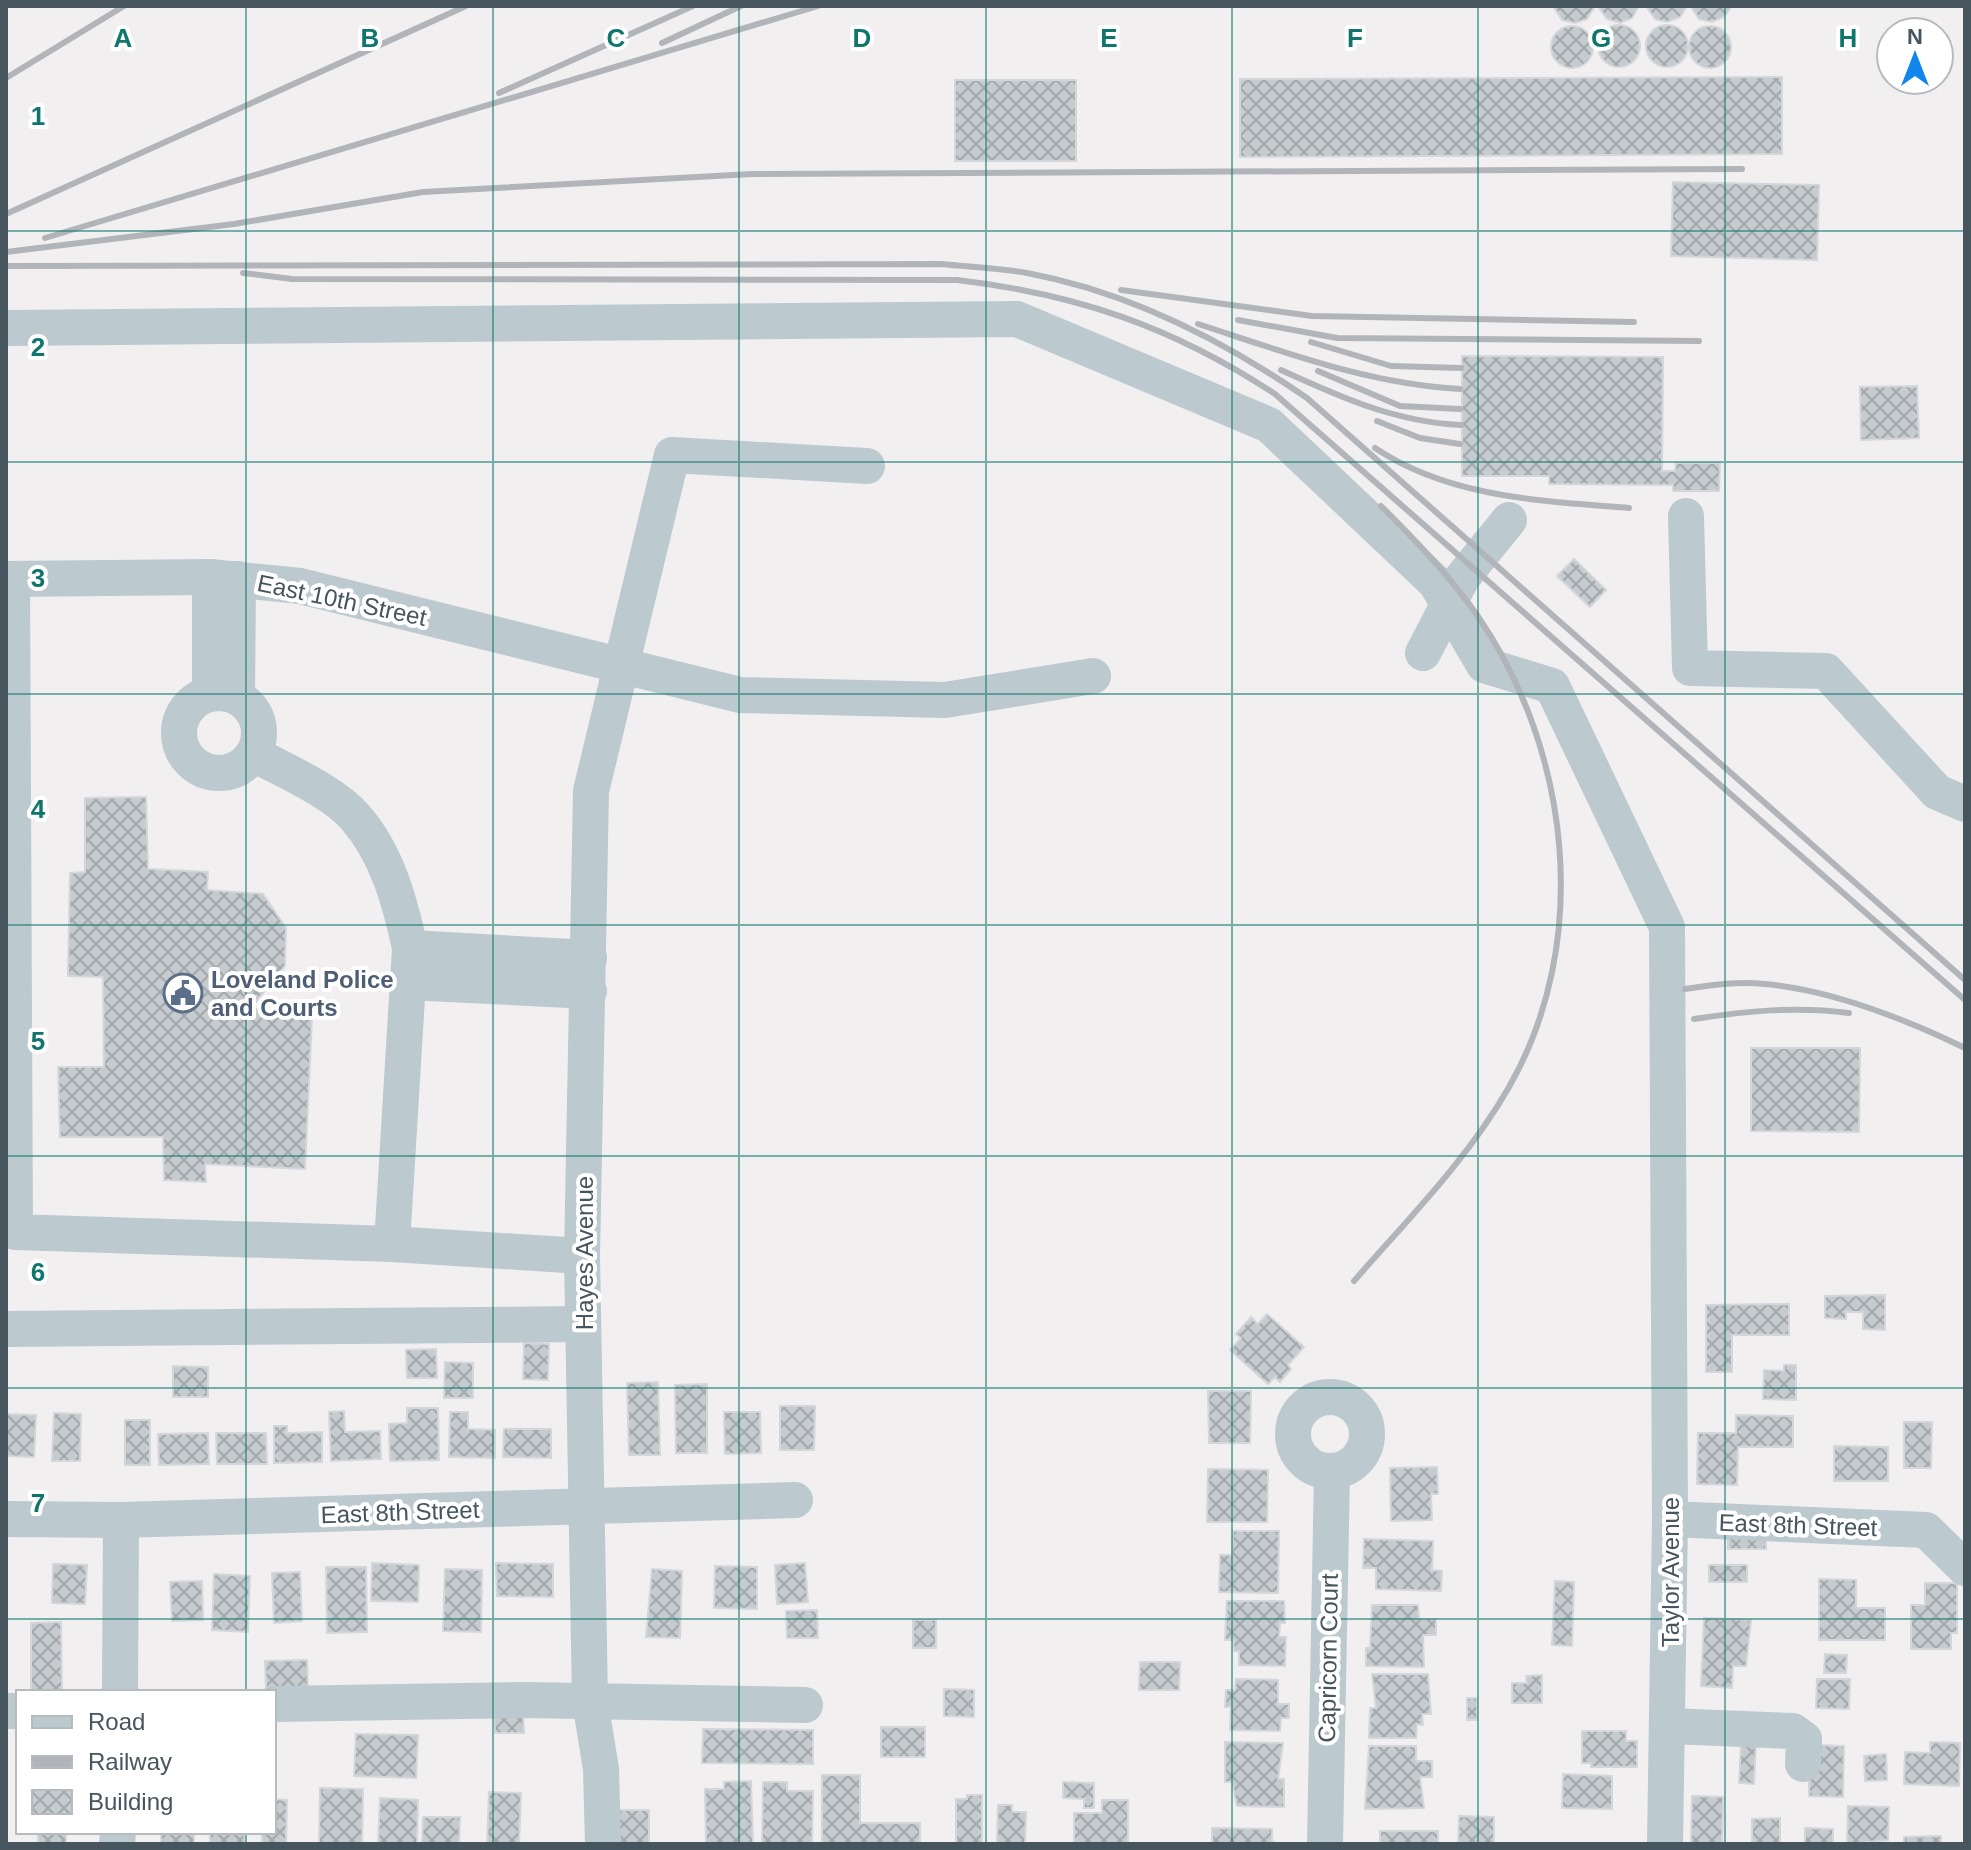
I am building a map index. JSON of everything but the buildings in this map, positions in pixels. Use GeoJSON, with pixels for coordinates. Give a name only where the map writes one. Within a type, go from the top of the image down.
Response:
{"type":"FeatureCollection","features":[{"type":"Feature","properties":{"kind":"street","name":"Taylor Avenue"},"geometry":{"type":"LineString","coordinates":[[6,328],[1017,319],[1269,425],[1436,583],[1484,665],[1552,686],[1667,927],[1670,1519],[1665,1844]]}},
{"type":"Feature","properties":{"kind":"street","name":"Hayes Avenue"},"geometry":{"type":"LineString","coordinates":[[603,1844],[601,1769],[590,1701],[582,1256],[591,791],[624,666],[672,455],[867,466]]}},
{"type":"Feature","properties":{"kind":"street"},"geometry":{"type":"LineString","coordinates":[[1686,516],[1690,668],[1826,671],[1937,792],[1965,804]]}},
{"type":"Feature","properties":{"kind":"street"},"geometry":{"type":"LineString","coordinates":[[1423,653],[1447,602],[1509,520]]}},
{"type":"Feature","properties":{"kind":"street"},"geometry":{"type":"LineString","coordinates":[[224,578],[224,695]]}},
{"type":"Feature","properties":{"kind":"street","name":"East 10th Street"},"geometry":{"type":"LineString","coordinates":[[9,579],[224,578],[300,586],[740,695],[945,700],[1093,676]]}},
{"type":"Feature","properties":{"kind":"street"},"geometry":{"type":"LineString","coordinates":[[9,579],[15,1232],[392,1244],[582,1256]]}},
{"type":"Feature","properties":{"kind":"street"},"geometry":{"type":"LineString","coordinates":[[224,695],[257,716],[260,729],[254,754],[234,770],[208,772],[186,757],[180,745],[181,719],[198,698],[224,695]]}},
{"type":"Feature","properties":{"kind":"street"},"geometry":{"type":"LineString","coordinates":[[254,754],[354,815],[383,859],[400,903],[409,965],[392,1244]]}},
{"type":"Feature","properties":{"kind":"street"},"geometry":{"type":"LineString","coordinates":[[409,965],[589,974]]}},
{"type":"Feature","properties":{"kind":"street"},"geometry":{"type":"LineString","coordinates":[[6,1329],[583,1324]]}},
{"type":"Feature","properties":{"kind":"street","name":"Capricorn Court"},"geometry":{"type":"LineString","coordinates":[[1325,1844],[1332,1472]]}},
{"type":"Feature","properties":{"kind":"street","name":"East 8th Street"},"geometry":{"type":"LineString","coordinates":[[6,1519],[121,1520],[795,1500]]}},
{"type":"Feature","properties":{"kind":"street","name":"East 8th Street"},"geometry":{"type":"LineString","coordinates":[[1670,1519],[1926,1530],[1965,1568]]}},
{"type":"Feature","properties":{"kind":"street"},"geometry":{"type":"LineString","coordinates":[[120,1690],[121,1520]]}},
{"type":"Feature","properties":{"kind":"street"},"geometry":{"type":"LineString","coordinates":[[276,1704],[590,1701],[805,1705]]}},
{"type":"Feature","properties":{"kind":"street"},"geometry":{"type":"LineString","coordinates":[[1669,1726],[1793,1731],[1804,1739],[1803,1764]]}},
{"type":"Feature","properties":{"kind":"railway"},"geometry":{"type":"LineString","coordinates":[[6,78],[124,6]]}},
{"type":"Feature","properties":{"kind":"railway"},"geometry":{"type":"LineString","coordinates":[[6,214],[466,6]]}},
{"type":"Feature","properties":{"kind":"railway"},"geometry":{"type":"LineString","coordinates":[[499,93],[693,6]]}},
{"type":"Feature","properties":{"kind":"railway"},"geometry":{"type":"LineString","coordinates":[[662,43],[741,6]]}},
{"type":"Feature","properties":{"kind":"railway"},"geometry":{"type":"LineString","coordinates":[[45,238],[818,6]]}},
{"type":"Feature","properties":{"kind":"railway"},"geometry":{"type":"LineString","coordinates":[[6,252],[234,224],[423,192],[752,174],[1742,169]]}},
{"type":"Feature","properties":{"kind":"railway"},"geometry":{"type":"LineString","coordinates":[[6,266],[941,264],[1027,273],[1102,292],[1208,338],[1307,398],[1965,980]]}},
{"type":"Feature","properties":{"kind":"railway"},"geometry":{"type":"LineString","coordinates":[[243,273],[292,279],[957,280],[1043,294],[1123,317],[1161,332],[1237,370],[1275,394],[1965,1000]]}},
{"type":"Feature","properties":{"kind":"railway"},"geometry":{"type":"LineString","coordinates":[[1121,290],[1312,316],[1634,322]]}},
{"type":"Feature","properties":{"kind":"railway"},"geometry":{"type":"LineString","coordinates":[[1238,320],[1337,338],[1699,341]]}},
{"type":"Feature","properties":{"kind":"railway"},"geometry":{"type":"LineString","coordinates":[[1198,324],[1360,374],[1460,389]]}},
{"type":"Feature","properties":{"kind":"railway"},"geometry":{"type":"LineString","coordinates":[[1311,342],[1391,366],[1461,368]]}},
{"type":"Feature","properties":{"kind":"railway"},"geometry":{"type":"LineString","coordinates":[[1281,370],[1346,398],[1391,413],[1461,425]]}},
{"type":"Feature","properties":{"kind":"railway"},"geometry":{"type":"LineString","coordinates":[[1318,371],[1400,406],[1460,409]]}},
{"type":"Feature","properties":{"kind":"railway"},"geometry":{"type":"LineString","coordinates":[[1377,421],[1420,438],[1460,444]]}},
{"type":"Feature","properties":{"kind":"railway"},"geometry":{"type":"LineString","coordinates":[[1375,448],[1404,465],[1465,487],[1530,499],[1629,508]]}},
{"type":"Feature","properties":{"kind":"railway"},"geometry":{"type":"LineString","coordinates":[[1354,1281],[1456,1164],[1509,1087],[1535,1031],[1552,971],[1560,910],[1559,848],[1550,786],[1533,726],[1509,668],[1477,615],[1455,586],[1381,506]]}},
{"type":"Feature","properties":{"kind":"railway"},"geometry":{"type":"LineString","coordinates":[[1685,989],[1755,983],[1816,992],[1893,1017],[1965,1048]]}},
{"type":"Feature","properties":{"kind":"railway"},"geometry":{"type":"LineString","coordinates":[[1694,1019],[1772,1010],[1849,1013]]}},
{"type":"Feature","properties":{"kind":"place","name":"Loveland Police and Courts"},"geometry":{"type":"Point","coordinates":[183,993]}}]}
